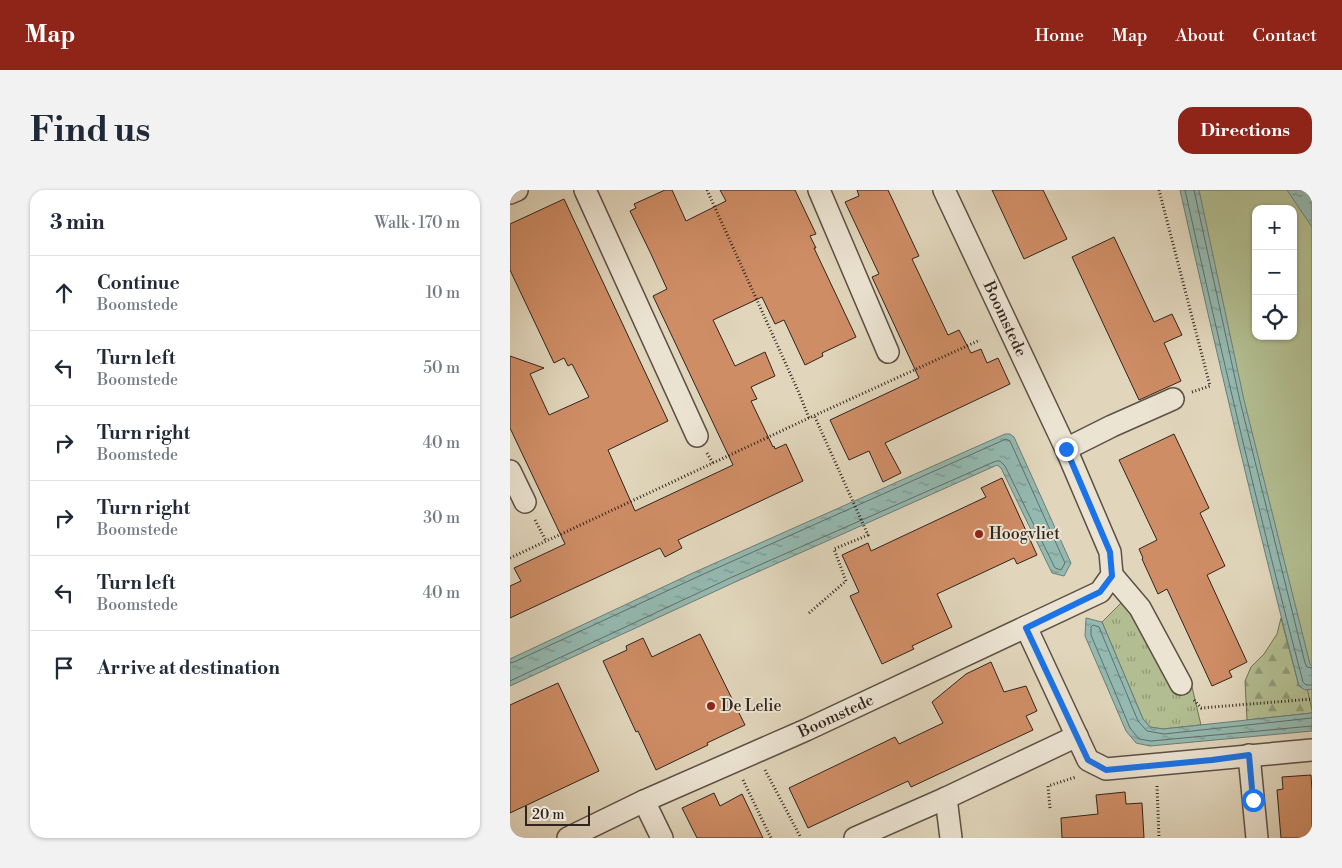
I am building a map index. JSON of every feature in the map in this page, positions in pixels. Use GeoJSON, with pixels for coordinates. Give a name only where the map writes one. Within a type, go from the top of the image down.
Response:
{"type":"FeatureCollection","features":[{"type":"Feature","properties":{"kind":"street"},"geometry":{"type":"LineString","coordinates":[[510,193],[517,190]]}},
{"type":"Feature","properties":{"kind":"street"},"geometry":{"type":"LineString","coordinates":[[585,190],[697,436]]}},
{"type":"Feature","properties":{"kind":"street"},"geometry":{"type":"LineString","coordinates":[[819,190],[888,352]]}},
{"type":"Feature","properties":{"kind":"street","name":"Boomstede"},"geometry":{"type":"LineString","coordinates":[[568,838],[644,801],[806,730],[1026,628],[1106,584],[1110,552],[1066,449],[944,190]]}},
{"type":"Feature","properties":{"kind":"street"},"geometry":{"type":"LineString","coordinates":[[1066,449],[1173,399]]}},
{"type":"Feature","properties":{"kind":"street"},"geometry":{"type":"LineString","coordinates":[[510,471],[525,502]]}},
{"type":"Feature","properties":{"kind":"street"},"geometry":{"type":"LineString","coordinates":[[1106,584],[1140,608],[1181,684]]}},
{"type":"Feature","properties":{"kind":"street"},"geometry":{"type":"LineString","coordinates":[[1026,628],[1088,760],[1106,770],[1312,750]]}},
{"type":"Feature","properties":{"kind":"street"},"geometry":{"type":"LineString","coordinates":[[855,838],[946,798],[1077,736]]}},
{"type":"Feature","properties":{"kind":"street"},"geometry":{"type":"LineString","coordinates":[[1249,755],[1257,838]]}},
{"type":"Feature","properties":{"kind":"street"},"geometry":{"type":"LineString","coordinates":[[946,798],[951,838]]}},
{"type":"Feature","properties":{"kind":"street"},"geometry":{"type":"LineString","coordinates":[[644,801],[662,838]]}},
{"type":"Feature","properties":{"kind":"path"},"geometry":{"type":"LineString","coordinates":[[707,190],[800,393],[809,418]]}},
{"type":"Feature","properties":{"kind":"path"},"geometry":{"type":"LineString","coordinates":[[1159,190],[1210,386],[1173,399]]}},
{"type":"Feature","properties":{"kind":"path"},"geometry":{"type":"LineString","coordinates":[[510,558],[814,415],[980,340]]}},
{"type":"Feature","properties":{"kind":"path"},"geometry":{"type":"LineString","coordinates":[[810,613],[846,582],[834,549],[868,535],[814,415]]}},
{"type":"Feature","properties":{"kind":"path"},"geometry":{"type":"LineString","coordinates":[[1181,684],[1202,708],[1312,699]]}},
{"type":"Feature","properties":{"kind":"path"},"geometry":{"type":"LineString","coordinates":[[756,752],[801,838]]}},
{"type":"Feature","properties":{"kind":"path"},"geometry":{"type":"LineString","coordinates":[[734,762],[771,838]]}},
{"type":"Feature","properties":{"kind":"path"},"geometry":{"type":"LineString","coordinates":[[1050,808],[1048,786],[1093,772],[1097,765]]}},
{"type":"Feature","properties":{"kind":"path"},"geometry":{"type":"LineString","coordinates":[[1157,765],[1159,838]]}},
{"type":"Feature","properties":{"kind":"green space"},"geometry":{"type":"Polygon","coordinates":[[[1194,190],[1312,190],[1312,710],[1194,190]]]}},
{"type":"Feature","properties":{"kind":"green space"},"geometry":{"type":"Polygon","coordinates":[[[1121,603],[1131,605],[1174,693],[1192,687],[1201,725],[1163,729],[1150,727],[1143,719],[1102,622],[1121,603]]]}},
{"type":"Feature","properties":{"kind":"green space"},"geometry":{"type":"Polygon","coordinates":[[[1281,618],[1299,686],[1312,689],[1312,713],[1247,720],[1245,681],[1251,667],[1264,654],[1277,634],[1281,618]]]}},
{"type":"Feature","properties":{"kind":"water"},"geometry":{"type":"Polygon","coordinates":[[[1180,190],[1199,190],[1244,400],[1312,666],[1312,689],[1305,690],[1299,686],[1237,438],[1180,190]]]}},
{"type":"Feature","properties":{"kind":"water"},"geometry":{"type":"Polygon","coordinates":[[[1287,190],[1312,190],[1312,227],[1289,193],[1287,190]]]}},
{"type":"Feature","properties":{"kind":"water"},"geometry":{"type":"Polygon","coordinates":[[[1005,434],[1010,434],[1014,437],[1071,563],[1064,576],[1052,573],[1001,468],[997,465],[733,583],[510,686],[510,659],[695,572],[1005,434]]]}},
{"type":"Feature","properties":{"kind":"water"},"geometry":{"type":"Polygon","coordinates":[[[1086,618],[1102,622],[1143,719],[1150,727],[1163,729],[1312,713],[1312,731],[1150,746],[1136,743],[1126,731],[1085,636],[1086,618]]]}},
{"type":"Feature","properties":{"kind":"building"},"geometry":{"type":"Polygon","coordinates":[[[665,190],[672,190],[686,221],[726,201],[720,190],[795,190],[816,234],[810,236],[816,248],[814,248],[856,337],[822,353],[823,356],[805,365],[784,320],[775,324],[762,297],[713,320],[735,366],[765,352],[775,376],[751,387],[757,399],[751,401],[773,447],[775,449],[786,444],[803,481],[678,540],[682,548],[665,557],[660,548],[510,618],[510,586],[521,581],[514,568],[565,544],[510,428],[510,356],[544,368],[530,374],[549,415],[589,397],[572,364],[568,366],[564,358],[554,363],[510,270],[510,224],[564,199],[668,421],[608,450],[635,511],[733,465],[653,296],[667,289],[630,211],[636,208],[634,204],[665,190]]]}},
{"type":"Feature","properties":{"kind":"building"},"geometry":{"type":"Polygon","coordinates":[[[857,190],[888,190],[919,256],[912,259],[948,335],[959,330],[971,353],[981,349],[987,363],[998,358],[1010,384],[885,443],[901,473],[883,482],[869,451],[849,460],[830,420],[919,378],[872,277],[879,274],[845,202],[859,196],[857,190]]]}},
{"type":"Feature","properties":{"kind":"building"},"geometry":{"type":"Polygon","coordinates":[[[992,190],[1043,190],[1067,239],[1024,259],[992,190]]]}},
{"type":"Feature","properties":{"kind":"building"},"geometry":{"type":"Polygon","coordinates":[[[1114,237],[1154,322],[1172,314],[1182,335],[1164,343],[1181,381],[1139,400],[1072,257],[1114,237]]]}},
{"type":"Feature","properties":{"kind":"building"},"geometry":{"type":"Polygon","coordinates":[[[1174,434],[1209,508],[1200,513],[1225,566],[1207,575],[1247,662],[1229,671],[1232,677],[1212,686],[1167,589],[1158,594],[1142,559],[1139,549],[1157,540],[1119,460],[1174,434]]]}},
{"type":"Feature","properties":{"kind":"building"},"geometry":{"type":"Polygon","coordinates":[[[1002,478],[1037,555],[1017,564],[1014,558],[937,594],[952,627],[912,646],[914,649],[882,664],[850,596],[859,592],[842,555],[868,543],[871,551],[986,497],[981,488],[1002,478]]]}},
{"type":"Feature","properties":{"kind":"building"},"geometry":{"type":"Polygon","coordinates":[[[700,634],[745,725],[656,770],[603,661],[627,650],[626,646],[643,638],[652,657],[700,634]]]}},
{"type":"Feature","properties":{"kind":"building"},"geometry":{"type":"Polygon","coordinates":[[[991,662],[1004,692],[1026,686],[1037,711],[1026,716],[1033,730],[911,787],[908,781],[808,828],[789,788],[895,737],[899,744],[943,723],[932,702],[966,674],[991,662]]]}},
{"type":"Feature","properties":{"kind":"building"},"geometry":{"type":"Polygon","coordinates":[[[558,683],[599,771],[510,813],[510,705],[558,683]]]}},
{"type":"Feature","properties":{"kind":"building"},"geometry":{"type":"Polygon","coordinates":[[[1311,775],[1312,838],[1281,838],[1277,790],[1283,789],[1282,777],[1311,775]]]}},
{"type":"Feature","properties":{"kind":"building"},"geometry":{"type":"Polygon","coordinates":[[[1125,792],[1126,804],[1142,803],[1144,838],[1062,838],[1061,818],[1098,814],[1096,795],[1125,792]]]}},
{"type":"Feature","properties":{"kind":"building"},"geometry":{"type":"Polygon","coordinates":[[[714,793],[720,806],[742,794],[763,838],[697,838],[682,808],[714,793]]]}},
{"type":"Feature","properties":{"kind":"place","name":"Hoogvliet"},"geometry":{"type":"Point","coordinates":[979,534]}},
{"type":"Feature","properties":{"kind":"place","name":"De Lelie"},"geometry":{"type":"Point","coordinates":[711,706]}},
{"type":"Feature","properties":{"kind":"route"},"geometry":{"type":"LineString","coordinates":[[1066,449],[1110,552],[1112,576],[1100,592],[1026,628],[1088,760],[1106,770],[1249,755],[1253,800]]}}]}
